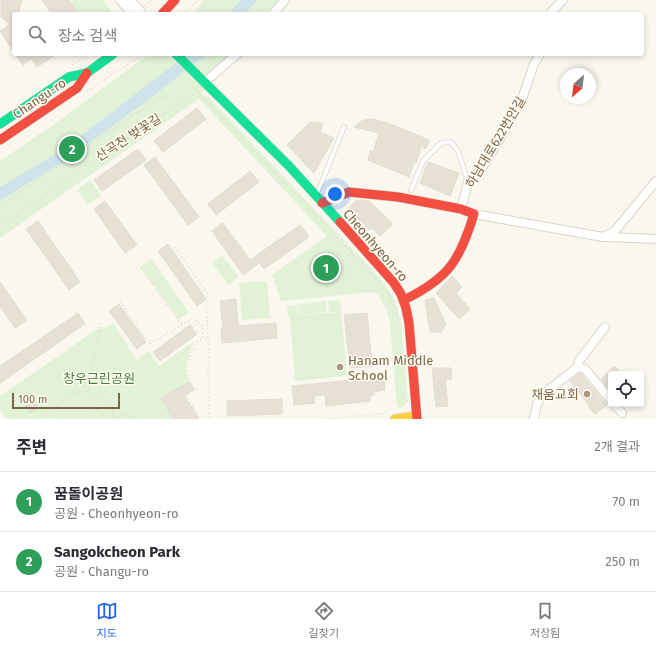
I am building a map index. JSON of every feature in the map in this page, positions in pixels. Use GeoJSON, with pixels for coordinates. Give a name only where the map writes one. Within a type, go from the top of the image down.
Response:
{"type":"FeatureCollection","features":[{"type":"Feature","properties":{"kind":"main road"},"geometry":{"type":"LineString","coordinates":[[164,12],[175,0]]}},
{"type":"Feature","properties":{"kind":"main road","name":"Changu-ro"},"geometry":{"type":"LineString","coordinates":[[0,140],[77,88],[87,73],[110,56]]}},
{"type":"Feature","properties":{"kind":"main road","name":"Cheonhyeon-ro"},"geometry":{"type":"LineString","coordinates":[[178,56],[289,166],[387,274],[402,294],[409,323],[416,417]]}},
{"type":"Feature","properties":{"kind":"main road","name":"Changu-ro"},"geometry":{"type":"LineString","coordinates":[[0,124],[69,77],[87,73]]}},
{"type":"Feature","properties":{"kind":"main road"},"geometry":{"type":"LineString","coordinates":[[319,199],[349,192],[398,197],[461,209],[474,214],[460,253],[446,271],[421,292],[404,300]]}},
{"type":"Feature","properties":{"kind":"main road"},"geometry":{"type":"LineString","coordinates":[[393,416],[416,417]]}},
{"type":"Feature","properties":{"kind":"street"},"geometry":{"type":"LineString","coordinates":[[120,0],[131,12]]}},
{"type":"Feature","properties":{"kind":"street"},"geometry":{"type":"LineString","coordinates":[[130,0],[141,12]]}},
{"type":"Feature","properties":{"kind":"street"},"geometry":{"type":"LineString","coordinates":[[275,12],[285,0]]}},
{"type":"Feature","properties":{"kind":"street"},"geometry":{"type":"LineString","coordinates":[[551,12],[563,0]]}},
{"type":"Feature","properties":{"kind":"street"},"geometry":{"type":"LineString","coordinates":[[204,83],[235,56]]}},
{"type":"Feature","properties":{"kind":"street","name":"하남대로622번안길"},"geometry":{"type":"LineString","coordinates":[[461,209],[468,182],[481,170],[499,140],[523,96],[534,64],[539,56]]}},
{"type":"Feature","properties":{"kind":"street"},"geometry":{"type":"LineString","coordinates":[[603,237],[611,235],[614,232],[656,181]]}},
{"type":"Feature","properties":{"kind":"street"},"geometry":{"type":"LineString","coordinates":[[474,214],[603,237],[656,239]]}},
{"type":"Feature","properties":{"kind":"street"},"geometry":{"type":"LineString","coordinates":[[534,419],[536,404],[542,395],[578,367],[579,361],[605,327]]}},
{"type":"Feature","properties":{"kind":"street"},"geometry":{"type":"LineString","coordinates":[[578,367],[584,369],[608,397]]}},
{"type":"Feature","properties":{"kind":"street"},"geometry":{"type":"LineString","coordinates":[[617,407],[622,413]]}},
{"type":"Feature","properties":{"kind":"lane"},"geometry":{"type":"LineString","coordinates":[[319,199],[344,127]]}},
{"type":"Feature","properties":{"kind":"lane"},"geometry":{"type":"LineString","coordinates":[[411,190],[423,161],[441,143],[452,142],[458,151],[468,182]]}},
{"type":"Feature","properties":{"kind":"path"},"geometry":{"type":"LineString","coordinates":[[185,12],[198,0]]}},
{"type":"Feature","properties":{"kind":"path"},"geometry":{"type":"LineString","coordinates":[[193,87],[377,279],[391,298],[400,325]]}},
{"type":"Feature","properties":{"kind":"path","name":"산곡천 벚꽃길"},"geometry":{"type":"LineString","coordinates":[[0,224],[198,92]]}},
{"type":"Feature","properties":{"kind":"path"},"geometry":{"type":"LineString","coordinates":[[0,206],[135,114],[164,96],[173,108]]}},
{"type":"Feature","properties":{"kind":"path"},"geometry":{"type":"LineString","coordinates":[[175,247],[208,296],[206,305],[209,351],[208,366],[210,419]]}},
{"type":"Feature","properties":{"kind":"path"},"geometry":{"type":"LineString","coordinates":[[332,280],[332,271],[352,252]]}},
{"type":"Feature","properties":{"kind":"path"},"geometry":{"type":"LineString","coordinates":[[136,262],[182,325]]}},
{"type":"Feature","properties":{"kind":"path"},"geometry":{"type":"LineString","coordinates":[[326,280],[352,278]]}},
{"type":"Feature","properties":{"kind":"path"},"geometry":{"type":"LineString","coordinates":[[120,302],[150,344],[192,319],[202,324],[203,338],[195,344],[186,368],[190,382],[195,390],[186,395],[200,419]]}},
{"type":"Feature","properties":{"kind":"path"},"geometry":{"type":"LineString","coordinates":[[88,391],[101,323]]}},
{"type":"Feature","properties":{"kind":"path"},"geometry":{"type":"LineString","coordinates":[[37,419],[72,394],[88,391],[102,399],[108,405],[114,413],[112,418]]}},
{"type":"Feature","properties":{"kind":"path"},"geometry":{"type":"LineString","coordinates":[[55,406],[89,407],[112,418],[126,415],[134,419]]}},
{"type":"Feature","properties":{"kind":"path"},"geometry":{"type":"LineString","coordinates":[[326,419],[393,416]]}},
{"type":"Feature","properties":{"kind":"green space"},"geometry":{"type":"Polygon","coordinates":[[[103,0],[112,12],[79,12],[71,1],[103,0]]]}},
{"type":"Feature","properties":{"kind":"green space"},"geometry":{"type":"Polygon","coordinates":[[[204,0],[278,0],[269,12],[194,12],[204,0]]]}},
{"type":"Feature","properties":{"kind":"green space"},"geometry":{"type":"Polygon","coordinates":[[[146,56],[230,56],[212,74],[201,94],[208,97],[380,278],[393,297],[401,323],[408,401],[406,404],[400,408],[397,406],[390,323],[387,311],[378,294],[370,292],[281,301],[272,275],[327,236],[199,99],[0,238],[0,161],[56,123],[146,56]]]}},
{"type":"Feature","properties":{"kind":"green space"},"geometry":{"type":"Polygon","coordinates":[[[90,180],[101,195],[88,205],[77,190],[90,180]]]}},
{"type":"Feature","properties":{"kind":"green space"},"geometry":{"type":"Polygon","coordinates":[[[222,255],[239,277],[228,285],[212,263],[222,255]]]}},
{"type":"Feature","properties":{"kind":"green space"},"geometry":{"type":"Polygon","coordinates":[[[151,259],[189,312],[179,319],[140,267],[151,259]]]}},
{"type":"Feature","properties":{"kind":"green space"},"geometry":{"type":"Polygon","coordinates":[[[267,281],[270,318],[242,320],[239,283],[267,281]]]}},
{"type":"Feature","properties":{"kind":"green space"},"geometry":{"type":"Polygon","coordinates":[[[340,300],[341,311],[329,312],[328,301],[340,300]]]}},
{"type":"Feature","properties":{"kind":"green space"},"geometry":{"type":"Polygon","coordinates":[[[326,301],[327,312],[299,315],[298,304],[326,301]]]}},
{"type":"Feature","properties":{"kind":"green space"},"geometry":{"type":"Polygon","coordinates":[[[297,305],[298,315],[292,316],[341,312],[347,376],[295,381],[290,316],[288,316],[287,306],[297,305]]]}},
{"type":"Feature","properties":{"kind":"green space","name":"창우근린공원"},"geometry":{"type":"Polygon","coordinates":[[[114,324],[136,360],[149,351],[159,366],[193,342],[185,368],[189,382],[173,419],[53,419],[52,417],[50,419],[7,419],[0,410],[0,396],[96,330],[114,324]]]}},
{"type":"Feature","properties":{"kind":"water"},"geometry":{"type":"Polygon","coordinates":[[[241,0],[257,0],[247,12],[230,12],[241,0]]]}},
{"type":"Feature","properties":{"kind":"water"},"geometry":{"type":"Polygon","coordinates":[[[185,56],[204,56],[67,159],[0,201],[0,187],[61,151],[185,56]]]}},
{"type":"Feature","properties":{"kind":"building"},"geometry":{"type":"Polygon","coordinates":[[[1,0],[22,0],[19,12],[12,12],[12,49],[0,31],[10,24],[1,16],[1,0]]]}},
{"type":"Feature","properties":{"kind":"building"},"geometry":{"type":"Polygon","coordinates":[[[42,0],[69,0],[78,12],[51,12],[42,0]]]}},
{"type":"Feature","properties":{"kind":"building"},"geometry":{"type":"Polygon","coordinates":[[[16,56],[53,56],[37,67],[31,59],[23,65],[16,56]]]}},
{"type":"Feature","properties":{"kind":"building"},"geometry":{"type":"Polygon","coordinates":[[[197,108],[206,119],[163,152],[154,141],[197,108]]]}},
{"type":"Feature","properties":{"kind":"building"},"geometry":{"type":"Polygon","coordinates":[[[367,119],[388,123],[429,140],[426,149],[421,147],[416,163],[414,162],[409,177],[368,160],[370,151],[373,152],[379,133],[354,127],[367,119]]]}},
{"type":"Feature","properties":{"kind":"building"},"geometry":{"type":"Polygon","coordinates":[[[310,122],[323,123],[320,132],[334,138],[314,173],[287,145],[310,122]]]}},
{"type":"Feature","properties":{"kind":"building"},"geometry":{"type":"Polygon","coordinates":[[[138,149],[146,160],[102,191],[94,180],[138,149]]]}},
{"type":"Feature","properties":{"kind":"building"},"geometry":{"type":"Polygon","coordinates":[[[155,157],[199,217],[188,225],[144,165],[155,157]]]}},
{"type":"Feature","properties":{"kind":"building"},"geometry":{"type":"Polygon","coordinates":[[[428,162],[459,173],[450,196],[420,183],[428,162]]]}},
{"type":"Feature","properties":{"kind":"building"},"geometry":{"type":"Polygon","coordinates":[[[250,171],[259,182],[216,215],[208,204],[250,171]]]}},
{"type":"Feature","properties":{"kind":"building"},"geometry":{"type":"Polygon","coordinates":[[[357,200],[369,201],[393,224],[380,236],[372,228],[370,230],[348,209],[357,200]]]}},
{"type":"Feature","properties":{"kind":"building"},"geometry":{"type":"Polygon","coordinates":[[[105,201],[137,245],[125,253],[94,209],[105,201]]]}},
{"type":"Feature","properties":{"kind":"building"},"geometry":{"type":"Polygon","coordinates":[[[38,221],[80,282],[69,290],[26,229],[38,221]]]}},
{"type":"Feature","properties":{"kind":"building"},"geometry":{"type":"Polygon","coordinates":[[[223,223],[250,260],[300,225],[309,237],[264,269],[259,263],[243,275],[212,231],[223,223]]]}},
{"type":"Feature","properties":{"kind":"building"},"geometry":{"type":"Polygon","coordinates":[[[168,244],[206,299],[197,306],[158,251],[168,244]]]}},
{"type":"Feature","properties":{"kind":"building"},"geometry":{"type":"Polygon","coordinates":[[[452,276],[462,287],[456,293],[470,309],[459,319],[436,293],[452,276]]]}},
{"type":"Feature","properties":{"kind":"building"},"geometry":{"type":"Polygon","coordinates":[[[0,282],[27,320],[15,328],[0,306],[0,282]]]}},
{"type":"Feature","properties":{"kind":"building"},"geometry":{"type":"Polygon","coordinates":[[[434,298],[446,325],[441,332],[430,332],[425,300],[434,298]]]}},
{"type":"Feature","properties":{"kind":"building"},"geometry":{"type":"Polygon","coordinates":[[[236,299],[238,326],[276,323],[277,338],[222,343],[221,328],[223,328],[220,301],[236,299]]]}},
{"type":"Feature","properties":{"kind":"building"},"geometry":{"type":"Polygon","coordinates":[[[119,304],[146,342],[137,349],[109,311],[119,304]]]}},
{"type":"Feature","properties":{"kind":"building"},"geometry":{"type":"Polygon","coordinates":[[[78,313],[85,324],[0,383],[0,366],[78,313]]]}},
{"type":"Feature","properties":{"kind":"building"},"geometry":{"type":"Polygon","coordinates":[[[367,313],[372,366],[350,368],[344,315],[367,313]]]}},
{"type":"Feature","properties":{"kind":"building"},"geometry":{"type":"Polygon","coordinates":[[[190,325],[197,334],[160,361],[153,352],[190,325]]]}},
{"type":"Feature","properties":{"kind":"building"},"geometry":{"type":"Polygon","coordinates":[[[614,366],[619,371],[609,371],[614,366]]]}},
{"type":"Feature","properties":{"kind":"building"},"geometry":{"type":"Polygon","coordinates":[[[432,368],[451,368],[452,379],[445,379],[448,406],[436,407],[432,368]]]}},
{"type":"Feature","properties":{"kind":"building"},"geometry":{"type":"Polygon","coordinates":[[[608,372],[608,387],[601,379],[608,372]]]}},
{"type":"Feature","properties":{"kind":"building","name":"채움교회"},"geometry":{"type":"Polygon","coordinates":[[[580,373],[607,405],[595,414],[570,381],[580,373]]]}},
{"type":"Feature","properties":{"kind":"building"},"geometry":{"type":"Polygon","coordinates":[[[384,377],[385,390],[373,392],[374,395],[370,396],[370,401],[326,406],[325,395],[314,396],[315,403],[294,405],[292,386],[384,377]]]}},
{"type":"Feature","properties":{"kind":"building"},"geometry":{"type":"Polygon","coordinates":[[[189,382],[194,390],[184,395],[199,419],[173,419],[161,398],[189,382]]]}},
{"type":"Feature","properties":{"kind":"building"},"geometry":{"type":"Polygon","coordinates":[[[282,399],[282,414],[227,416],[227,401],[282,399]]]}},
{"type":"Feature","properties":{"kind":"building"},"geometry":{"type":"Polygon","coordinates":[[[32,401],[38,408],[31,413],[25,406],[32,401]]]}},
{"type":"Feature","properties":{"kind":"traffic: fast"},"geometry":{"type":"LineString","coordinates":[[0,124],[69,77],[87,73],[110,56]]}},
{"type":"Feature","properties":{"kind":"traffic: fast"},"geometry":{"type":"LineString","coordinates":[[178,56],[289,166],[340,222]]}},
{"type":"Feature","properties":{"kind":"traffic: slow"},"geometry":{"type":"LineString","coordinates":[[395,419],[416,416]]}},
{"type":"Feature","properties":{"kind":"traffic: jam"},"geometry":{"type":"LineString","coordinates":[[164,12],[175,0]]}},
{"type":"Feature","properties":{"kind":"traffic: jam"},"geometry":{"type":"LineString","coordinates":[[0,140],[77,88],[87,73]]}},
{"type":"Feature","properties":{"kind":"traffic: jam"},"geometry":{"type":"LineString","coordinates":[[322,203],[349,192],[398,197],[461,209],[474,214],[458,256],[451,266],[432,284],[404,300]]}},
{"type":"Feature","properties":{"kind":"traffic: jam"},"geometry":{"type":"LineString","coordinates":[[340,222],[394,283],[401,294],[409,323],[417,419]]}},
{"type":"Feature","properties":{"kind":"place","name":"Sangokcheon Park"},"geometry":{"type":"Point","coordinates":[72,149]}},
{"type":"Feature","properties":{"kind":"place","name":"꿈돌이공원"},"geometry":{"type":"Point","coordinates":[326,268]}},
{"type":"Feature","properties":{"kind":"place","name":"Hanam Middle School"},"geometry":{"type":"Point","coordinates":[340,367]}},
{"type":"Feature","properties":{"kind":"place","name":"채움교회"},"geometry":{"type":"Point","coordinates":[587,394]}}]}
